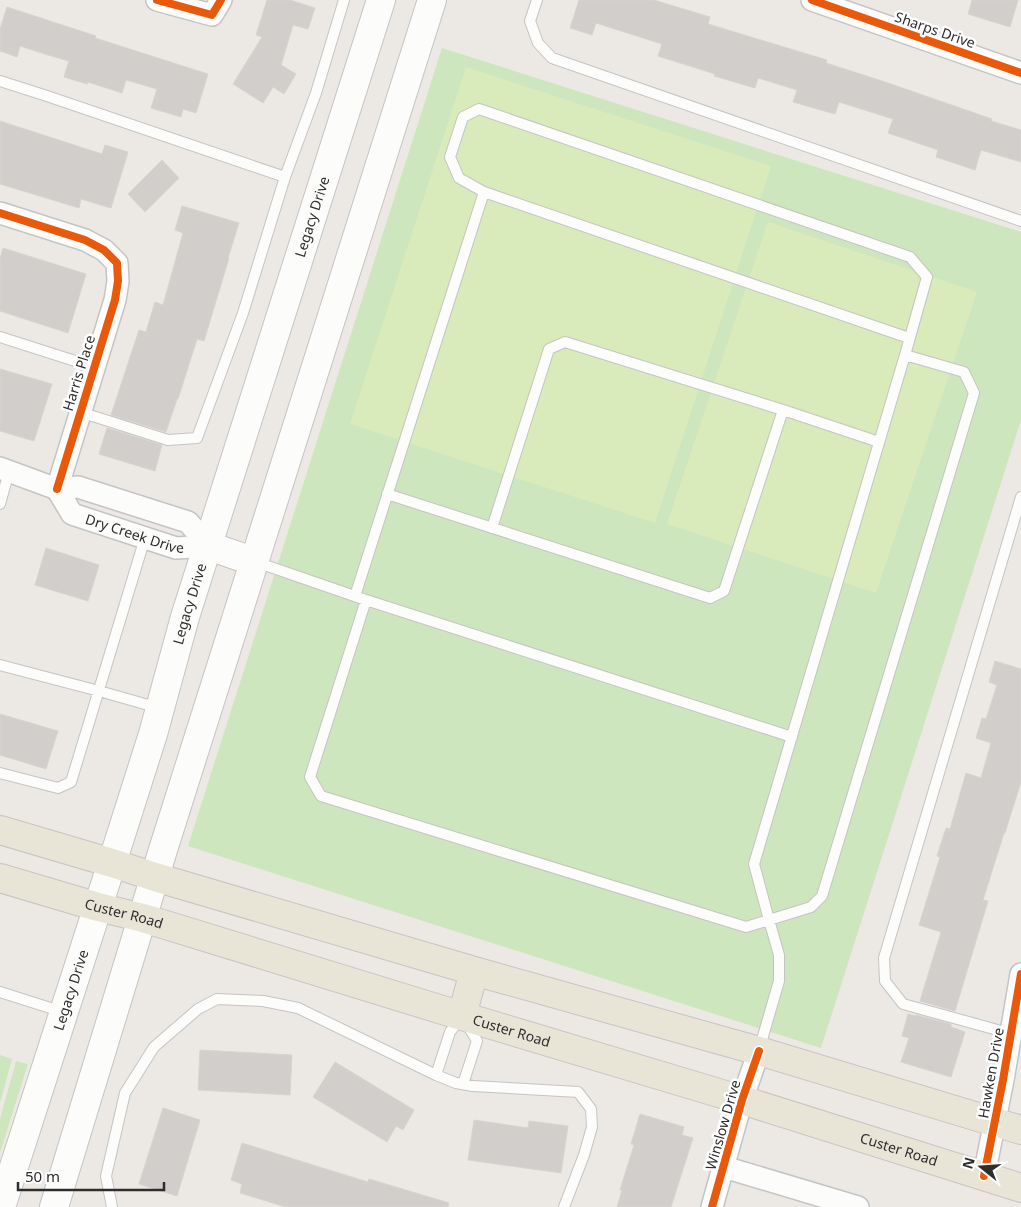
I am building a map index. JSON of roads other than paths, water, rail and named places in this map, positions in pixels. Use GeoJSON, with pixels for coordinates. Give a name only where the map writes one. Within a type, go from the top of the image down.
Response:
{"type":"FeatureCollection","features":[{"type":"Feature","properties":{"kind":"main road","name":"Legacy Drive"},"geometry":{"type":"LineString","coordinates":[[1,1207],[112,863],[186,617],[381,0]]}},
{"type":"Feature","properties":{"kind":"main road"},"geometry":{"type":"LineString","coordinates":[[54,1207],[155,877],[432,0]]}},
{"type":"Feature","properties":{"kind":"main road"},"geometry":{"type":"LineString","coordinates":[[209,546],[255,562]]}},
{"type":"Feature","properties":{"kind":"main road"},"geometry":{"type":"LineString","coordinates":[[0,830],[474,971],[759,1051],[1021,1130]]}},
{"type":"Feature","properties":{"kind":"main road","name":"Custer Road"},"geometry":{"type":"LineString","coordinates":[[0,878],[98,907],[143,918],[742,1100],[1021,1188]]}},
{"type":"Feature","properties":{"kind":"main road"},"geometry":{"type":"LineString","coordinates":[[462,1016],[474,971]]}},
{"type":"Feature","properties":{"kind":"street"},"geometry":{"type":"LineString","coordinates":[[157,0],[217,8]]}},
{"type":"Feature","properties":{"kind":"street","name":"Sharps Drive"},"geometry":{"type":"LineString","coordinates":[[812,0],[1021,73]]}},
{"type":"Feature","properties":{"kind":"street","name":"Harris Place"},"geometry":{"type":"LineString","coordinates":[[0,213],[85,240],[104,250],[116,263],[118,281],[115,300],[57,489]]}},
{"type":"Feature","properties":{"kind":"street","name":"Dry Creek Drive"},"geometry":{"type":"LineString","coordinates":[[5,470],[57,489],[78,487],[188,522],[209,546]]}},
{"type":"Feature","properties":{"kind":"street","name":"Dry Creek Drive"},"geometry":{"type":"LineString","coordinates":[[57,489],[72,514],[176,548],[209,546]]}},
{"type":"Feature","properties":{"kind":"street","name":"Hawken Drive"},"geometry":{"type":"LineString","coordinates":[[984,1176],[1016,1035],[1021,974]]}},
{"type":"Feature","properties":{"kind":"street","name":"Winslow Drive"},"geometry":{"type":"LineString","coordinates":[[712,1207],[742,1100],[759,1051]]}},
{"type":"Feature","properties":{"kind":"street"},"geometry":{"type":"LineString","coordinates":[[724,1167],[858,1207]]}},
{"type":"Feature","properties":{"kind":"lane"},"geometry":{"type":"LineString","coordinates":[[80,412],[168,440],[197,438],[243,313],[284,177],[316,93],[344,0]]}},
{"type":"Feature","properties":{"kind":"lane"},"geometry":{"type":"LineString","coordinates":[[537,0],[530,22],[538,43],[552,58],[1021,221]]}},
{"type":"Feature","properties":{"kind":"lane"},"geometry":{"type":"LineString","coordinates":[[0,82],[48,96],[284,177]]}},
{"type":"Feature","properties":{"kind":"lane"},"geometry":{"type":"LineString","coordinates":[[759,1051],[779,981],[779,955],[754,864],[927,277],[910,257],[478,109],[463,117],[450,157],[460,178],[484,192],[909,338]]}},
{"type":"Feature","properties":{"kind":"lane"},"geometry":{"type":"LineString","coordinates":[[354,596],[484,192]]}},
{"type":"Feature","properties":{"kind":"lane"},"geometry":{"type":"LineString","coordinates":[[0,337],[94,367]]}},
{"type":"Feature","properties":{"kind":"lane"},"geometry":{"type":"LineString","coordinates":[[492,528],[549,349],[565,342],[879,442]]}},
{"type":"Feature","properties":{"kind":"lane"},"geometry":{"type":"LineString","coordinates":[[366,600],[310,777],[321,796],[746,927],[811,907],[822,896],[974,393],[964,372],[905,355]]}},
{"type":"Feature","properties":{"kind":"lane"},"geometry":{"type":"LineString","coordinates":[[387,494],[710,598],[724,591],[783,410]]}},
{"type":"Feature","properties":{"kind":"lane"},"geometry":{"type":"LineString","coordinates":[[0,504],[5,470]]}},
{"type":"Feature","properties":{"kind":"lane"},"geometry":{"type":"LineString","coordinates":[[1016,1035],[903,1004],[885,981],[884,958],[1021,496]]}},
{"type":"Feature","properties":{"kind":"lane"},"geometry":{"type":"LineString","coordinates":[[0,773],[58,788],[71,782],[144,538]]}},
{"type":"Feature","properties":{"kind":"lane"},"geometry":{"type":"LineString","coordinates":[[255,562],[366,600],[792,737]]}},
{"type":"Feature","properties":{"kind":"lane"},"geometry":{"type":"LineString","coordinates":[[0,665],[160,708]]}},
{"type":"Feature","properties":{"kind":"lane"},"geometry":{"type":"LineString","coordinates":[[0,992],[64,1012]]}},
{"type":"Feature","properties":{"kind":"lane"},"geometry":{"type":"LineString","coordinates":[[112,1207],[106,1176],[125,1093],[154,1047],[198,1009],[217,999],[263,1001],[298,1008],[456,1083],[578,1092],[591,1109],[592,1127],[584,1155],[564,1207]]}},
{"type":"Feature","properties":{"kind":"lane"},"geometry":{"type":"LineString","coordinates":[[436,1075],[450,1032],[462,1016],[477,1041],[463,1084]]}}]}
